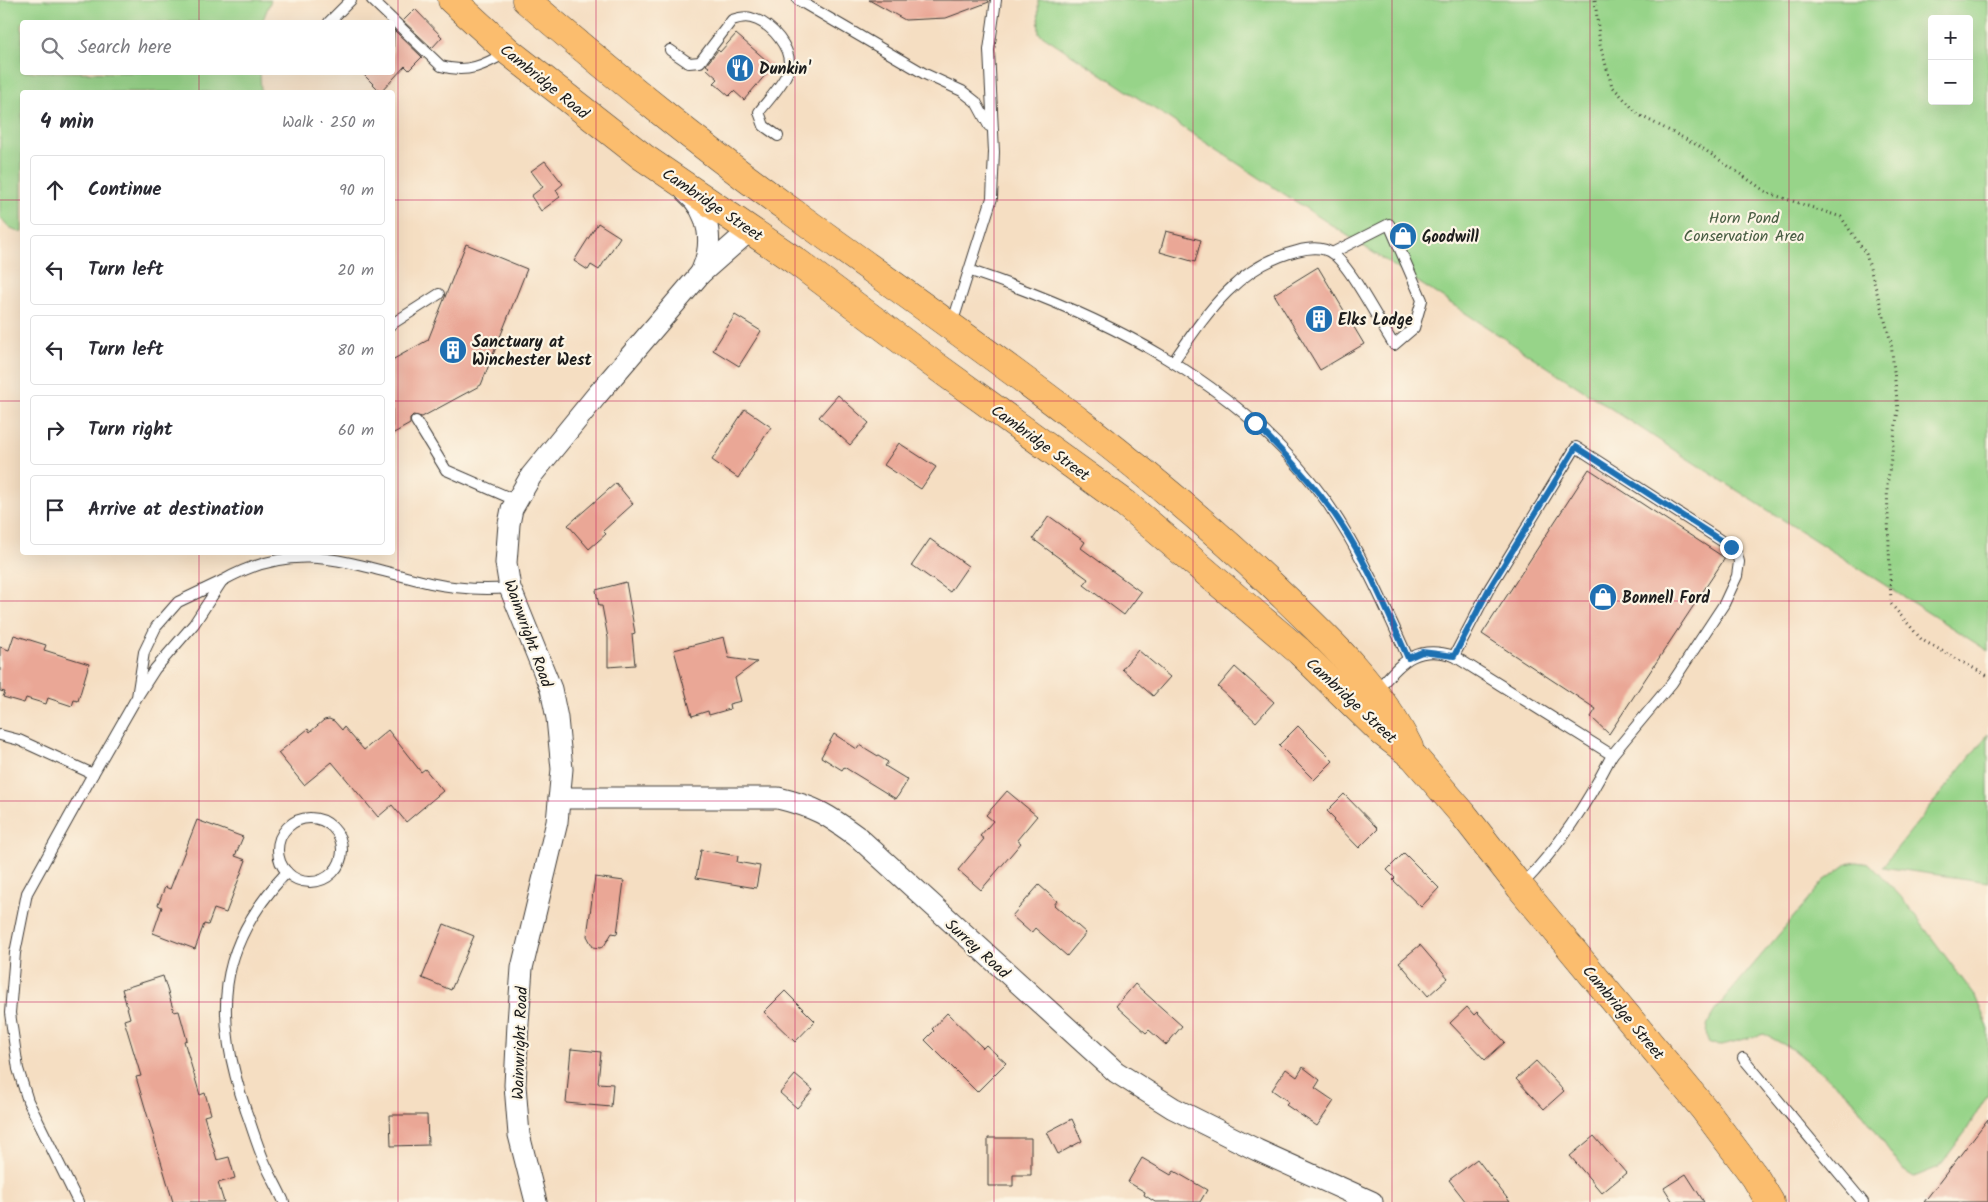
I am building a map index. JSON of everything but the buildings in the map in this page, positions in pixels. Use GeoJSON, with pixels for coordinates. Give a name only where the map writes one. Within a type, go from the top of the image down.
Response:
{"type":"FeatureCollection","features":[{"type":"Feature","properties":{"kind":"highway","name":"Cambridge Road"},"geometry":{"type":"LineString","coordinates":[[452,0],[509,52],[643,157]]}},
{"type":"Feature","properties":{"kind":"highway","name":"Cambridge Street"},"geometry":{"type":"LineString","coordinates":[[526,0],[688,134],[790,211],[952,326],[1090,428],[1217,532],[1347,658],[1390,712],[1414,757]]}},
{"type":"Feature","properties":{"kind":"highway","name":"Cambridge Street"},"geometry":{"type":"LineString","coordinates":[[643,157],[797,262],[929,361],[1126,504],[1256,612],[1382,732],[1414,757],[1704,1108],[1755,1177],[1770,1202]]}},
{"type":"Feature","properties":{"kind":"highway"},"geometry":{"type":"LineString","coordinates":[[929,361],[952,326]]}},
{"type":"Feature","properties":{"kind":"street","name":"Wainwright Road"},"geometry":{"type":"LineString","coordinates":[[643,157],[689,195],[703,214],[709,238],[707,260],[701,274]]}},
{"type":"Feature","properties":{"kind":"street","name":"Wainwright Road"},"geometry":{"type":"LineString","coordinates":[[536,1202],[519,1135],[515,1085],[517,1050],[522,968],[557,822],[562,769],[561,744],[551,689],[510,588],[506,563],[506,543],[509,524],[516,501],[531,476],[597,395],[701,274],[750,230]]}},
{"type":"Feature","properties":{"kind":"street","name":"Surrey Road"},"geometry":{"type":"LineString","coordinates":[[559,798],[778,798],[805,804],[828,814],[859,838],[1116,1072],[1173,1108],[1257,1150],[1372,1202]]}},
{"type":"Feature","properties":{"kind":"lane"},"geometry":{"type":"LineString","coordinates":[[331,20],[351,0]]}},
{"type":"Feature","properties":{"kind":"lane"},"geometry":{"type":"LineString","coordinates":[[372,0],[393,20]]}},
{"type":"Feature","properties":{"kind":"lane"},"geometry":{"type":"LineString","coordinates":[[798,0],[925,74],[962,91],[982,110],[992,131]]}},
{"type":"Feature","properties":{"kind":"lane"},"geometry":{"type":"LineString","coordinates":[[952,326],[971,271],[992,198],[994,152],[989,50],[996,0]]}},
{"type":"Feature","properties":{"kind":"lane"},"geometry":{"type":"LineString","coordinates":[[670,50],[688,63],[700,62],[732,20],[749,17],[759,21],[785,45],[787,57],[788,69],[785,77],[759,112],[764,126],[778,136]]}},
{"type":"Feature","properties":{"kind":"lane"},"geometry":{"type":"LineString","coordinates":[[395,22],[441,66],[454,70],[485,65],[509,52]]}},
{"type":"Feature","properties":{"kind":"lane"},"geometry":{"type":"LineString","coordinates":[[1173,362],[1214,305],[1247,273],[1283,254],[1301,250],[1316,248],[1332,253],[1350,275],[1394,345],[1414,328],[1422,300],[1390,224],[1332,253]]}},
{"type":"Feature","properties":{"kind":"lane"},"geometry":{"type":"LineString","coordinates":[[971,271],[1058,304],[1134,340],[1173,362],[1217,392],[1255,423],[1325,500],[1367,570],[1408,658]]}},
{"type":"Feature","properties":{"kind":"lane"},"geometry":{"type":"LineString","coordinates":[[395,322],[439,294]]}},
{"type":"Feature","properties":{"kind":"lane"},"geometry":{"type":"LineString","coordinates":[[416,421],[446,470],[516,501]]}},
{"type":"Feature","properties":{"kind":"lane"},"geometry":{"type":"LineString","coordinates":[[1454,656],[1489,589],[1576,447],[1731,547],[1737,554],[1739,562],[1737,576],[1724,604],[1672,683],[1612,755],[1595,789],[1564,837],[1520,887]]}},
{"type":"Feature","properties":{"kind":"lane"},"geometry":{"type":"LineString","coordinates":[[137,696],[144,652],[156,627],[178,602],[222,582],[239,571],[261,563],[283,559],[328,558],[431,584],[475,590],[510,588]]}},
{"type":"Feature","properties":{"kind":"lane"},"geometry":{"type":"LineString","coordinates":[[78,1202],[28,1101],[18,1069],[10,1013],[14,963],[27,893],[137,696],[155,669],[194,624],[222,582]]}},
{"type":"Feature","properties":{"kind":"lane"},"geometry":{"type":"LineString","coordinates":[[1375,692],[1408,658],[1422,652],[1454,656],[1612,755]]}},
{"type":"Feature","properties":{"kind":"lane"},"geometry":{"type":"LineString","coordinates":[[0,735],[20,740],[93,774]]}},
{"type":"Feature","properties":{"kind":"lane"},"geometry":{"type":"LineString","coordinates":[[309,818],[329,824],[340,840],[342,850],[340,861],[334,870],[326,878],[307,882],[287,872],[279,858],[277,848],[279,839],[286,828],[296,821],[309,818]]}},
{"type":"Feature","properties":{"kind":"lane"},"geometry":{"type":"LineString","coordinates":[[284,1202],[264,1161],[237,1084],[230,1057],[225,1006],[229,967],[244,930],[271,890],[287,872]]}},
{"type":"Feature","properties":{"kind":"lane"},"geometry":{"type":"LineString","coordinates":[[1744,1058],[1863,1202]]}},
{"type":"Feature","properties":{"kind":"path"},"geometry":{"type":"LineString","coordinates":[[1596,0],[1600,45],[1612,86],[1639,115],[1699,146],[1768,194],[1841,217],[1866,254],[1891,342],[1898,410],[1887,486],[1892,604],[1922,640],[1988,676]]}},
{"type":"Feature","properties":{"kind":"green space"},"geometry":{"type":"Polygon","coordinates":[[[0,0],[271,0],[263,20],[20,20],[20,75],[260,75],[261,90],[20,90],[20,232],[9,227],[0,217],[0,0]]]}},
{"type":"Feature","properties":{"kind":"green space","name":"Horn Pond Conservation Area"},"geometry":{"type":"Polygon","coordinates":[[[1038,0],[1988,0],[1988,651],[1674,450],[1039,33],[1038,0]]]}},
{"type":"Feature","properties":{"kind":"green space"},"geometry":{"type":"Polygon","coordinates":[[[1988,734],[1988,882],[1882,867],[1988,734]]]}},
{"type":"Feature","properties":{"kind":"green space"},"geometry":{"type":"Polygon","coordinates":[[[1856,862],[1870,864],[1903,899],[1975,996],[1988,1027],[1988,1094],[1966,1131],[1939,1167],[1914,1177],[1903,1170],[1851,1097],[1794,1050],[1764,1034],[1722,1045],[1709,1044],[1706,1034],[1707,1026],[1716,1009],[1824,881],[1847,864],[1856,862]]]}},
{"type":"Feature","properties":{"kind":"place","name":"Dunkin'"},"geometry":{"type":"Point","coordinates":[740,68]}},
{"type":"Feature","properties":{"kind":"place","name":"Goodwill"},"geometry":{"type":"Point","coordinates":[1403,236]}},
{"type":"Feature","properties":{"kind":"place","name":"Elks Lodge"},"geometry":{"type":"Point","coordinates":[1319,319]}},
{"type":"Feature","properties":{"kind":"place","name":"Sanctuary at Winchester West"},"geometry":{"type":"Point","coordinates":[453,350]}},
{"type":"Feature","properties":{"kind":"place","name":"Bonnell Ford"},"geometry":{"type":"Point","coordinates":[1603,597]}},
{"type":"Feature","properties":{"kind":"route"},"geometry":{"type":"LineString","coordinates":[[1255,423],[1325,500],[1354,544],[1408,658],[1422,652],[1445,653],[1454,656],[1477,616],[1489,589],[1576,447],[1731,547]]}}]}
